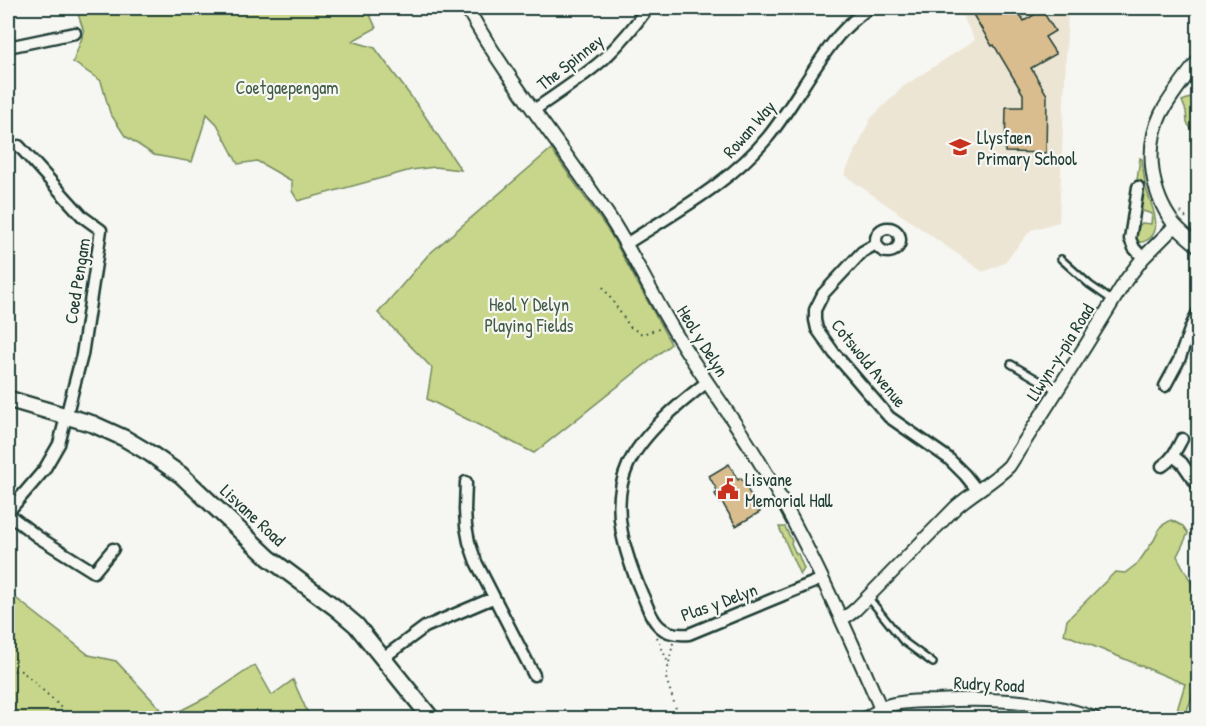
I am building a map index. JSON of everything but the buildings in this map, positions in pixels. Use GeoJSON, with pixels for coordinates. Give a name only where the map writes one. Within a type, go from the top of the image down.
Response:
{"type":"FeatureCollection","features":[{"type":"Feature","properties":{"kind":"main road","name":"Lisvane Road"},"geometry":{"type":"LineString","coordinates":[[8,399],[93,424],[124,438],[182,475],[269,558],[349,618],[431,718]]}},
{"type":"Feature","properties":{"kind":"street","name":"Heol y Delyn"},"geometry":{"type":"LineString","coordinates":[[467,8],[490,48],[627,244],[670,324],[775,487],[841,619],[880,709]]}},
{"type":"Feature","properties":{"kind":"street","name":"Rowan Way"},"geometry":{"type":"LineString","coordinates":[[627,244],[704,195],[743,164],[774,129],[838,36],[869,8]]}},
{"type":"Feature","properties":{"kind":"street","name":"The Spinney"},"geometry":{"type":"LineString","coordinates":[[534,111],[600,62],[619,44],[646,10]]}},
{"type":"Feature","properties":{"kind":"street"},"geometry":{"type":"LineString","coordinates":[[8,47],[75,33]]}},
{"type":"Feature","properties":{"kind":"street"},"geometry":{"type":"LineString","coordinates":[[1198,61],[1161,116],[1154,136],[1151,161],[1152,173],[1163,205],[1175,226],[1198,246]]}},
{"type":"Feature","properties":{"kind":"street","name":"Coed Pengam"},"geometry":{"type":"LineString","coordinates":[[20,146],[83,217],[101,230],[82,355],[66,416]]}},
{"type":"Feature","properties":{"kind":"street"},"geometry":{"type":"LineString","coordinates":[[1138,188],[1130,239],[1131,244],[1143,258]]}},
{"type":"Feature","properties":{"kind":"street","name":"Llwyn-y-pia Road"},"geometry":{"type":"LineString","coordinates":[[841,619],[850,614],[868,597],[956,507],[1009,466],[1126,280],[1143,258],[1175,226]]}},
{"type":"Feature","properties":{"kind":"street","name":"Cotswold Avenue"},"geometry":{"type":"LineString","coordinates":[[876,244],[862,252],[823,294],[815,310],[818,329],[834,353],[888,417],[948,458],[966,475],[977,490]]}},
{"type":"Feature","properties":{"kind":"street"},"geometry":{"type":"LineString","coordinates":[[1165,386],[1175,369],[1198,312]]}},
{"type":"Feature","properties":{"kind":"street"},"geometry":{"type":"LineString","coordinates":[[653,619],[631,570],[623,541],[619,507],[622,485],[628,465],[644,441],[666,416],[707,382]]}},
{"type":"Feature","properties":{"kind":"street"},"geometry":{"type":"LineString","coordinates":[[66,416],[59,444],[44,470],[8,513],[38,537],[94,572],[113,549]]}},
{"type":"Feature","properties":{"kind":"street"},"geometry":{"type":"LineString","coordinates":[[1162,466],[1168,463],[1182,439]]}},
{"type":"Feature","properties":{"kind":"street"},"geometry":{"type":"LineString","coordinates":[[1173,456],[1182,463],[1198,486]]}},
{"type":"Feature","properties":{"kind":"street"},"geometry":{"type":"LineString","coordinates":[[466,482],[465,510],[469,542],[476,562],[534,675]]}},
{"type":"Feature","properties":{"kind":"street","name":"Plas y Delyn"},"geometry":{"type":"LineString","coordinates":[[653,619],[665,631],[682,635],[695,632],[822,579]]}},
{"type":"Feature","properties":{"kind":"street"},"geometry":{"type":"LineString","coordinates":[[383,658],[425,627],[493,598]]}},
{"type":"Feature","properties":{"kind":"street","name":"Rudry Road"},"geometry":{"type":"LineString","coordinates":[[866,718],[880,709],[899,703],[982,699],[1049,706],[1094,718]]}},
{"type":"Feature","properties":{"kind":"lane"},"geometry":{"type":"LineString","coordinates":[[1061,259],[1090,285],[1113,301]]}},
{"type":"Feature","properties":{"kind":"lane"},"geometry":{"type":"LineString","coordinates":[[1011,364],[1057,391]]}},
{"type":"Feature","properties":{"kind":"lane"},"geometry":{"type":"LineString","coordinates":[[868,597],[903,641],[933,663]]}},
{"type":"Feature","properties":{"kind":"path"},"geometry":{"type":"LineString","coordinates":[[1180,210],[1193,226]]}},
{"type":"Feature","properties":{"kind":"path"},"geometry":{"type":"LineString","coordinates":[[603,287],[630,327],[642,334],[670,324]]}},
{"type":"Feature","properties":{"kind":"path"},"geometry":{"type":"LineString","coordinates":[[653,619],[651,624],[669,665]]}},
{"type":"Feature","properties":{"kind":"path"},"geometry":{"type":"LineString","coordinates":[[675,634],[666,678],[679,718]]}},
{"type":"Feature","properties":{"kind":"path"},"geometry":{"type":"LineString","coordinates":[[8,670],[22,671],[60,706],[63,718]]}},
{"type":"Feature","properties":{"kind":"shaded area","name":"Llysfaen Primary School"},"geometry":{"type":"Polygon","coordinates":[[[958,8],[1068,8],[1059,222],[1031,230],[1004,263],[983,272],[844,175],[871,118],[904,86],[975,40],[958,8]]]}},
{"type":"Feature","properties":{"kind":"green space","name":"Coetgaepengam"},"geometry":{"type":"Polygon","coordinates":[[[76,8],[367,8],[376,28],[352,41],[375,48],[421,110],[461,170],[435,167],[411,170],[298,201],[292,191],[292,181],[257,161],[238,164],[217,124],[207,114],[192,162],[154,155],[125,136],[110,113],[101,81],[73,62],[84,32],[76,8]]]}},
{"type":"Feature","properties":{"kind":"green space"},"geometry":{"type":"Polygon","coordinates":[[[1198,95],[1198,138],[1187,123],[1182,101],[1198,95]]]}},
{"type":"Feature","properties":{"kind":"green space","name":"Heol Y Delyn Playing Fields"},"geometry":{"type":"Polygon","coordinates":[[[551,149],[610,233],[671,344],[534,453],[427,399],[432,368],[378,313],[428,255],[551,149]]]}},
{"type":"Feature","properties":{"kind":"green space"},"geometry":{"type":"Polygon","coordinates":[[[1140,158],[1156,221],[1154,233],[1144,242],[1137,242],[1136,235],[1140,224],[1151,224],[1152,214],[1141,209],[1145,184],[1140,184],[1137,180],[1140,158]]]}},
{"type":"Feature","properties":{"kind":"green space"},"geometry":{"type":"Polygon","coordinates":[[[1171,520],[1183,526],[1188,533],[1177,556],[1198,595],[1198,689],[1195,689],[1184,718],[1175,717],[1185,684],[1064,634],[1067,620],[1115,572],[1125,573],[1138,563],[1161,526],[1171,520]]]}},
{"type":"Feature","properties":{"kind":"green space"},"geometry":{"type":"Polygon","coordinates":[[[779,527],[785,527],[796,554],[798,554],[804,569],[800,575],[779,527]]]}},
{"type":"Feature","properties":{"kind":"green space"},"geometry":{"type":"Polygon","coordinates":[[[8,592],[89,655],[116,661],[168,717],[207,697],[255,665],[272,695],[293,680],[310,718],[8,718],[8,592]]]}},
{"type":"Feature","properties":{"kind":"place","name":"Llysfaen Primary School"},"geometry":{"type":"Point","coordinates":[960,147]}},
{"type":"Feature","properties":{"kind":"place","name":"Lisvane Memorial Hall"},"geometry":{"type":"Point","coordinates":[728,489]}}]}
